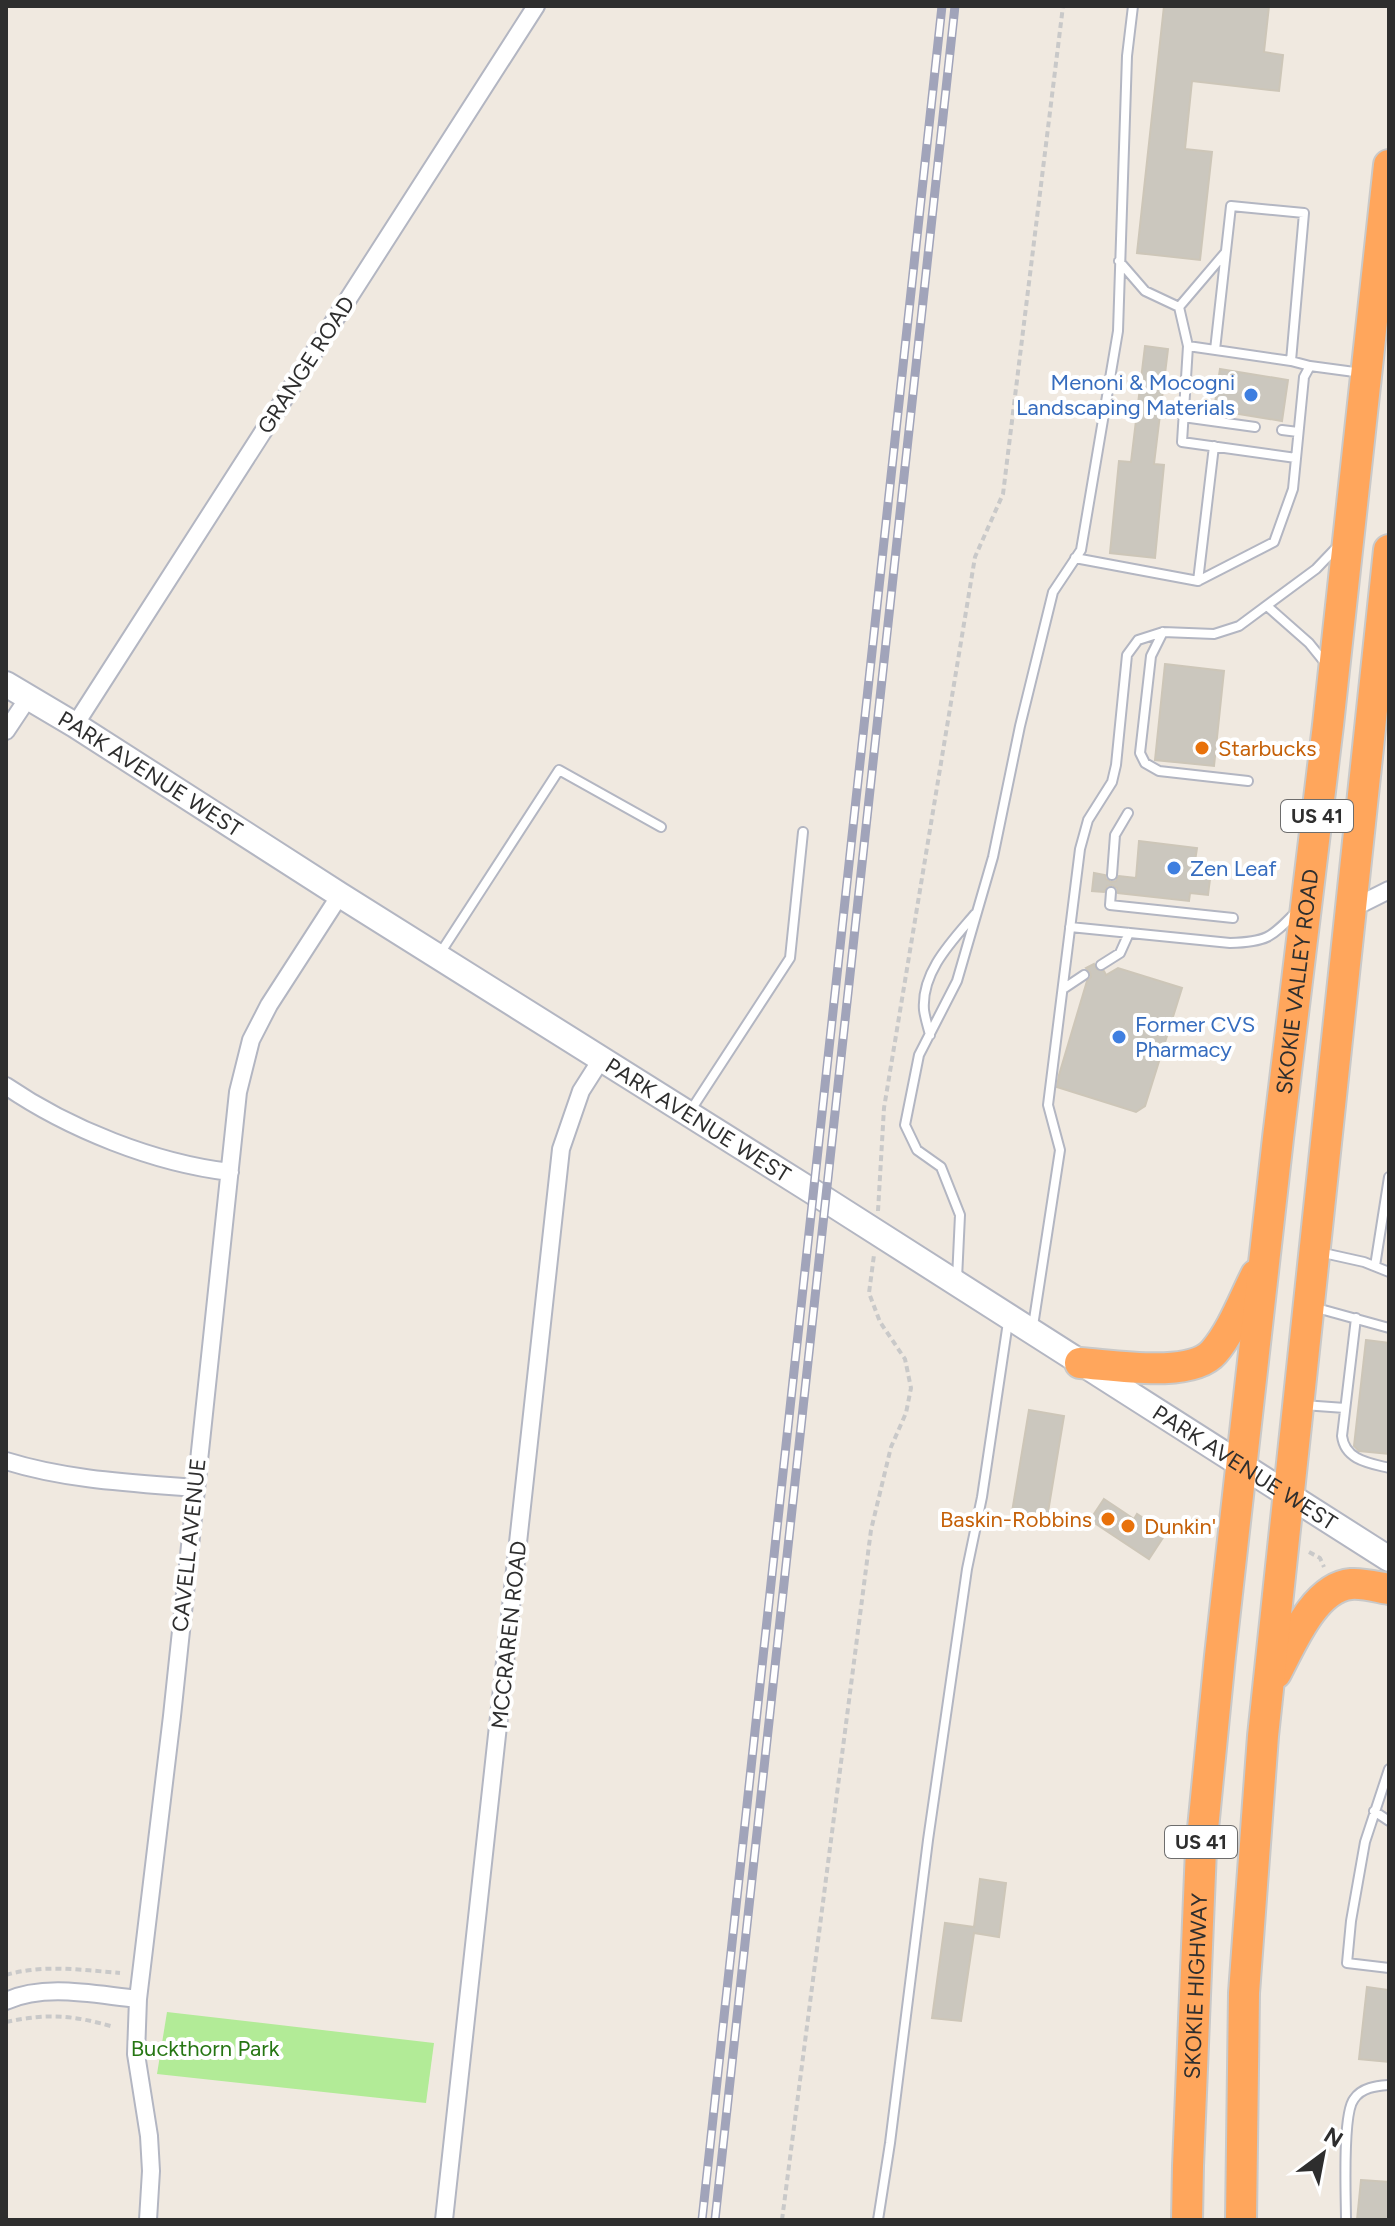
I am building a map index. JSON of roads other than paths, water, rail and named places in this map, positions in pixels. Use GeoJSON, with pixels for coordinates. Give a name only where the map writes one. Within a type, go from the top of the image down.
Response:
{"type":"FeatureCollection","features":[{"type":"Feature","properties":{"kind":"highway","name":"SKOKIE VALLEY ROAD"},"geometry":{"type":"LineString","coordinates":[[1242,1467],[1334,674],[1389,165]]}},
{"type":"Feature","properties":{"kind":"highway","name":"SKOKIE VALLEY ROAD"},"geometry":{"type":"LineString","coordinates":[[1288,1495],[1384,631],[1389,550]]}},
{"type":"Feature","properties":{"kind":"highway"},"geometry":{"type":"LineString","coordinates":[[1080,1363],[1177,1369],[1196,1364],[1212,1354],[1230,1327],[1265,1255]]}},
{"type":"Feature","properties":{"kind":"highway","name":"SKOKIE HIGHWAY"},"geometry":{"type":"LineString","coordinates":[[1187,2220],[1201,1849],[1242,1467]]}},
{"type":"Feature","properties":{"kind":"highway","name":"US 41"},"geometry":{"type":"LineString","coordinates":[[1241,2220],[1244,1993],[1263,1736],[1288,1495]]}},
{"type":"Feature","properties":{"kind":"highway"},"geometry":{"type":"LineString","coordinates":[[1268,1689],[1308,1613],[1325,1596],[1349,1584],[1389,1589]]}},
{"type":"Feature","properties":{"kind":"street","name":"GRANGE ROAD"},"geometry":{"type":"LineString","coordinates":[[75,725],[536,6]]}},
{"type":"Feature","properties":{"kind":"street","name":"PARK AVENUE WEST"},"geometry":{"type":"LineString","coordinates":[[6,684],[689,1113],[1389,1559]]}},
{"type":"Feature","properties":{"kind":"street"},"geometry":{"type":"LineString","coordinates":[[6,731],[28,698]]}},
{"type":"Feature","properties":{"kind":"street"},"geometry":{"type":"LineString","coordinates":[[1351,909],[1389,890]]}},
{"type":"Feature","properties":{"kind":"street","name":"CAVELL AVENUE"},"geometry":{"type":"LineString","coordinates":[[148,2220],[151,2171],[149,2136],[136,2054],[138,1999],[172,1716],[238,1092],[251,1040],[269,1005],[340,895]]}},
{"type":"Feature","properties":{"kind":"street","name":"MCCRAREN ROAD"},"geometry":{"type":"LineString","coordinates":[[444,2220],[561,1149],[581,1091],[602,1058]]}},
{"type":"Feature","properties":{"kind":"street"},"geometry":{"type":"LineString","coordinates":[[6,1086],[51,1113],[133,1149],[230,1172]]}},
{"type":"Feature","properties":{"kind":"street"},"geometry":{"type":"LineString","coordinates":[[6,1461],[101,1481],[195,1488]]}},
{"type":"Feature","properties":{"kind":"street"},"geometry":{"type":"LineString","coordinates":[[6,2001],[51,1992],[138,1999]]}},
{"type":"Feature","properties":{"kind":"lane"},"geometry":{"type":"LineString","coordinates":[[957,1284],[960,1215],[941,1167],[917,1150],[905,1125],[919,1055],[957,981],[993,857],[1020,726],[1053,592],[1081,550],[1118,331],[1127,56],[1133,6]]}},
{"type":"Feature","properties":{"kind":"lane"},"geometry":{"type":"LineString","coordinates":[[1215,350],[1231,206],[1304,213],[1291,361]]}},
{"type":"Feature","properties":{"kind":"lane"},"geometry":{"type":"LineString","coordinates":[[1179,307],[1226,251]]}},
{"type":"Feature","properties":{"kind":"lane"},"geometry":{"type":"LineString","coordinates":[[1119,261],[1145,291],[1179,307]]}},
{"type":"Feature","properties":{"kind":"lane"},"geometry":{"type":"LineString","coordinates":[[1179,307],[1188,346],[1182,442],[1296,458]]}},
{"type":"Feature","properties":{"kind":"lane"},"geometry":{"type":"LineString","coordinates":[[1188,346],[1366,373]]}},
{"type":"Feature","properties":{"kind":"lane"},"geometry":{"type":"LineString","coordinates":[[1075,558],[1198,581],[1274,542],[1293,489],[1304,377],[1310,366]]}},
{"type":"Feature","properties":{"kind":"lane"},"geometry":{"type":"LineString","coordinates":[[1183,417],[1255,427]]}},
{"type":"Feature","properties":{"kind":"lane"},"geometry":{"type":"LineString","coordinates":[[1282,430],[1298,432]]}},
{"type":"Feature","properties":{"kind":"lane"},"geometry":{"type":"LineString","coordinates":[[1198,581],[1214,446]]}},
{"type":"Feature","properties":{"kind":"lane"},"geometry":{"type":"LineString","coordinates":[[1032,1332],[1060,1150],[1048,1105],[1070,927],[1084,834],[1088,820],[1112,782],[1116,765],[1127,655],[1138,640],[1163,632],[1214,634],[1239,626],[1316,569],[1349,535]]}},
{"type":"Feature","properties":{"kind":"lane"},"geometry":{"type":"LineString","coordinates":[[1267,606],[1309,643],[1334,674]]}},
{"type":"Feature","properties":{"kind":"lane"},"geometry":{"type":"LineString","coordinates":[[1163,632],[1151,656],[1140,753],[1145,763],[1159,771],[1248,781]]}},
{"type":"Feature","properties":{"kind":"lane"},"geometry":{"type":"LineString","coordinates":[[438,956],[559,770],[661,827]]}},
{"type":"Feature","properties":{"kind":"lane"},"geometry":{"type":"LineString","coordinates":[[1112,875],[1115,835],[1128,813]]}},
{"type":"Feature","properties":{"kind":"lane"},"geometry":{"type":"LineString","coordinates":[[689,1113],[790,958],[803,832]]}},
{"type":"Feature","properties":{"kind":"lane"},"geometry":{"type":"LineString","coordinates":[[1111,892],[1110,905],[1233,918]]}},
{"type":"Feature","properties":{"kind":"lane"},"geometry":{"type":"LineString","coordinates":[[1070,927],[1254,943],[1274,936],[1307,901]]}},
{"type":"Feature","properties":{"kind":"lane"},"geometry":{"type":"LineString","coordinates":[[930,1035],[924,1009],[928,978],[952,941],[978,910]]}},
{"type":"Feature","properties":{"kind":"lane"},"geometry":{"type":"LineString","coordinates":[[1101,965],[1120,953],[1129,933]]}},
{"type":"Feature","properties":{"kind":"lane"},"geometry":{"type":"LineString","coordinates":[[1063,989],[1084,975]]}},
{"type":"Feature","properties":{"kind":"lane"},"geometry":{"type":"LineString","coordinates":[[1375,1266],[1389,1177]]}},
{"type":"Feature","properties":{"kind":"lane"},"geometry":{"type":"LineString","coordinates":[[1314,1251],[1389,1272]]}},
{"type":"Feature","properties":{"kind":"lane"},"geometry":{"type":"LineString","coordinates":[[1309,1305],[1389,1328]]}},
{"type":"Feature","properties":{"kind":"lane"},"geometry":{"type":"LineString","coordinates":[[878,2220],[958,1629],[1009,1317]]}},
{"type":"Feature","properties":{"kind":"lane"},"geometry":{"type":"LineString","coordinates":[[1356,1318],[1343,1447],[1365,1462],[1389,1468]]}},
{"type":"Feature","properties":{"kind":"lane"},"geometry":{"type":"LineString","coordinates":[[1298,1405],[1345,1408]]}},
{"type":"Feature","properties":{"kind":"lane"},"geometry":{"type":"LineString","coordinates":[[1389,1769],[1365,1842],[1347,1963],[1389,1968]]}},
{"type":"Feature","properties":{"kind":"lane"},"geometry":{"type":"LineString","coordinates":[[1374,1811],[1389,1821]]}},
{"type":"Feature","properties":{"kind":"lane"},"geometry":{"type":"LineString","coordinates":[[1346,2220],[1348,2121],[1354,2099],[1370,2087],[1389,2085]]}},
{"type":"Feature","properties":{"kind":"railway"},"geometry":{"type":"LineString","coordinates":[[702,2220],[942,6]]}},
{"type":"Feature","properties":{"kind":"railway"},"geometry":{"type":"LineString","coordinates":[[715,2220],[955,6]]}},
{"type":"Feature","properties":{"kind":"place","name":"Menoni & Mocogni Landscaping Materials"},"geometry":{"type":"Point","coordinates":[1251,395]}},
{"type":"Feature","properties":{"kind":"place","name":"Starbucks"},"geometry":{"type":"Point","coordinates":[1202,748]}},
{"type":"Feature","properties":{"kind":"place","name":"Zen Leaf"},"geometry":{"type":"Point","coordinates":[1174,868]}},
{"type":"Feature","properties":{"kind":"place","name":"Former CVS Pharmacy"},"geometry":{"type":"Point","coordinates":[1119,1037]}},
{"type":"Feature","properties":{"kind":"place","name":"Baskin-Robbins"},"geometry":{"type":"Point","coordinates":[1108,1519]}},
{"type":"Feature","properties":{"kind":"place","name":"Dunkin'"},"geometry":{"type":"Point","coordinates":[1128,1526]}},
{"type":"Feature","properties":{"kind":"park label","name":"Buckthorn Park"},"geometry":{"type":"Point","coordinates":[205,2048]}}]}
